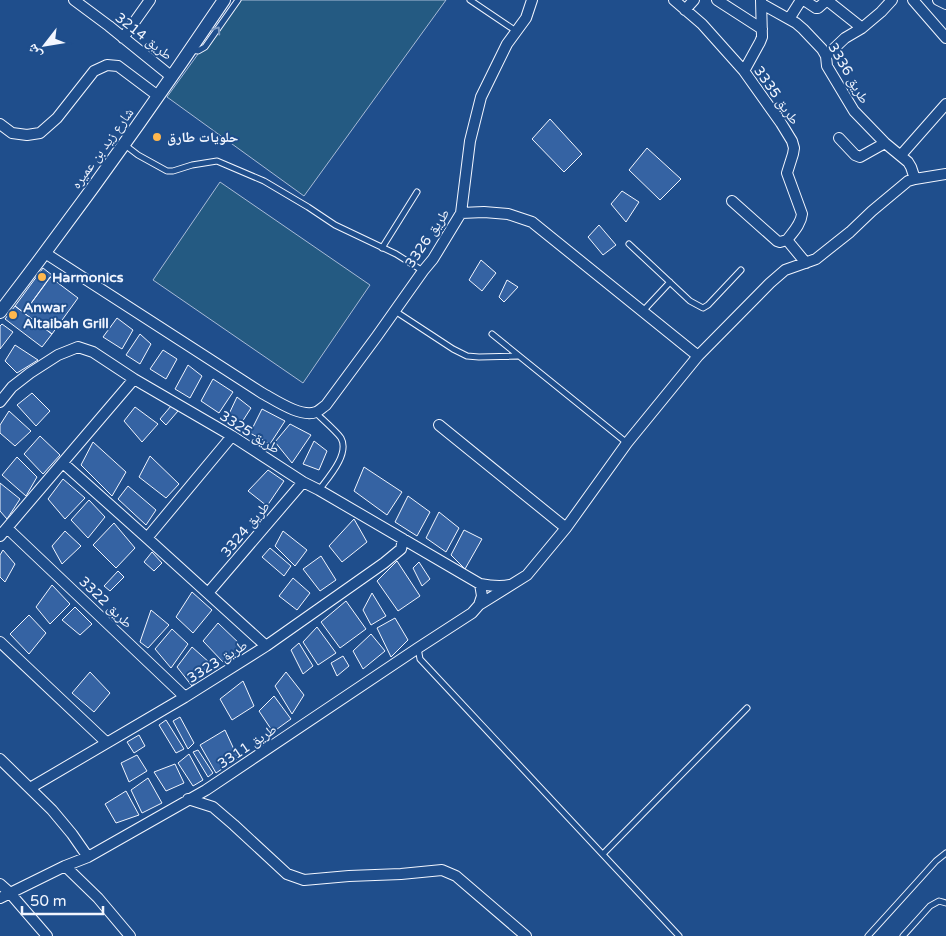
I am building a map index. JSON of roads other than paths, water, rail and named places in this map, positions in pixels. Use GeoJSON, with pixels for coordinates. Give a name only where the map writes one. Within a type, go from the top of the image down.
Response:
{"type":"FeatureCollection","features":[{"type":"Feature","properties":{"kind":"street","name":"طريق 3214"},"geometry":{"type":"LineString","coordinates":[[74,0],[172,77]]}},
{"type":"Feature","properties":{"kind":"street"},"geometry":{"type":"LineString","coordinates":[[123,38],[150,0]]}},
{"type":"Feature","properties":{"kind":"street","name":"شارع زيد بن عميره"},"geometry":{"type":"LineString","coordinates":[[0,312],[124,144],[224,0]]}},
{"type":"Feature","properties":{"kind":"street","name":"طريق 3326"},"geometry":{"type":"LineString","coordinates":[[316,412],[326,405],[434,258],[461,213],[470,141],[481,97],[507,44],[526,18],[532,0]]}},
{"type":"Feature","properties":{"kind":"street","name":"طريق 3335"},"geometry":{"type":"LineString","coordinates":[[674,0],[702,24],[744,71],[781,123],[793,144],[793,154],[787,173],[802,214],[802,220],[787,240]]}},
{"type":"Feature","properties":{"kind":"street"},"geometry":{"type":"LineString","coordinates":[[686,10],[694,0]]}},
{"type":"Feature","properties":{"kind":"street"},"geometry":{"type":"LineString","coordinates":[[717,0],[762,29]]}},
{"type":"Feature","properties":{"kind":"street"},"geometry":{"type":"LineString","coordinates":[[789,19],[802,0],[816,8],[828,1],[862,28]]}},
{"type":"Feature","properties":{"kind":"street"},"geometry":{"type":"LineString","coordinates":[[826,56],[845,38],[862,28],[881,12],[892,0]]}},
{"type":"Feature","properties":{"kind":"street"},"geometry":{"type":"LineString","coordinates":[[938,0],[946,4]]}},
{"type":"Feature","properties":{"kind":"street"},"geometry":{"type":"LineString","coordinates":[[744,71],[762,36],[762,2]]}},
{"type":"Feature","properties":{"kind":"street","name":"طريق 3336"},"geometry":{"type":"LineString","coordinates":[[762,2],[803,29],[822,49],[826,56],[827,66],[854,111],[885,144],[901,155],[911,167],[915,179]]}},
{"type":"Feature","properties":{"kind":"street"},"geometry":{"type":"LineString","coordinates":[[917,4],[946,38]]}},
{"type":"Feature","properties":{"kind":"street"},"geometry":{"type":"LineString","coordinates":[[0,124],[12,133],[27,135],[40,133],[57,118],[94,71],[106,65],[118,66],[158,96]]}},
{"type":"Feature","properties":{"kind":"street"},"geometry":{"type":"LineString","coordinates":[[901,155],[946,104]]}},
{"type":"Feature","properties":{"kind":"street"},"geometry":{"type":"LineString","coordinates":[[838,138],[855,155],[860,157],[885,144]]}},
{"type":"Feature","properties":{"kind":"street"},"geometry":{"type":"LineString","coordinates":[[915,179],[946,174]]}},
{"type":"Feature","properties":{"kind":"street","name":"طريق 3311"},"geometry":{"type":"LineString","coordinates":[[5,895],[88,857],[206,790],[472,613],[481,600],[527,576],[566,528],[627,443],[698,356],[785,270],[816,259],[850,232],[903,184],[915,179]]}},
{"type":"Feature","properties":{"kind":"street"},"geometry":{"type":"LineString","coordinates":[[732,202],[777,241],[787,240],[806,263]]}},
{"type":"Feature","properties":{"kind":"street"},"geometry":{"type":"LineString","coordinates":[[461,213],[508,214],[532,222],[698,356]]}},
{"type":"Feature","properties":{"kind":"street"},"geometry":{"type":"LineString","coordinates":[[45,253],[262,393],[306,414],[316,412]]}},
{"type":"Feature","properties":{"kind":"street","name":"طريق 3325"},"geometry":{"type":"LineString","coordinates":[[0,402],[12,387],[30,372],[58,355],[78,347],[93,352],[134,379],[232,436],[303,482],[480,584]]}},
{"type":"Feature","properties":{"kind":"street"},"geometry":{"type":"LineString","coordinates":[[0,536],[134,379]]}},
{"type":"Feature","properties":{"kind":"street"},"geometry":{"type":"LineString","coordinates":[[438,425],[566,528]]}},
{"type":"Feature","properties":{"kind":"street"},"geometry":{"type":"LineString","coordinates":[[147,538],[232,436]]}},
{"type":"Feature","properties":{"kind":"street"},"geometry":{"type":"LineString","coordinates":[[63,463],[266,646]]}},
{"type":"Feature","properties":{"kind":"street","name":"طريق 3324"},"geometry":{"type":"LineString","coordinates":[[208,593],[303,482]]}},
{"type":"Feature","properties":{"kind":"street","name":"طريق 3322"},"geometry":{"type":"LineString","coordinates":[[7,528],[185,697]]}},
{"type":"Feature","properties":{"kind":"street","name":"طريق 3323"},"geometry":{"type":"LineString","coordinates":[[30,788],[185,697],[266,646],[384,563],[401,549],[403,539]]}},
{"type":"Feature","properties":{"kind":"street"},"geometry":{"type":"LineString","coordinates":[[481,600],[480,584],[504,586],[516,583]]}},
{"type":"Feature","properties":{"kind":"street"},"geometry":{"type":"LineString","coordinates":[[0,642],[106,742]]}},
{"type":"Feature","properties":{"kind":"street"},"geometry":{"type":"LineString","coordinates":[[0,759],[52,810],[88,857]]}},
{"type":"Feature","properties":{"kind":"street"},"geometry":{"type":"LineString","coordinates":[[188,800],[213,806],[287,874],[304,880],[442,870],[456,876],[526,936]]}},
{"type":"Feature","properties":{"kind":"street"},"geometry":{"type":"LineString","coordinates":[[65,866],[98,898],[130,936]]}},
{"type":"Feature","properties":{"kind":"street"},"geometry":{"type":"LineString","coordinates":[[0,884],[5,895],[47,936]]}},
{"type":"Feature","properties":{"kind":"lane"},"geometry":{"type":"LineString","coordinates":[[190,50],[198,51],[205,47],[238,0]]}},
{"type":"Feature","properties":{"kind":"lane"},"geometry":{"type":"LineString","coordinates":[[470,0],[516,31]]}},
{"type":"Feature","properties":{"kind":"lane"},"geometry":{"type":"LineString","coordinates":[[124,144],[138,155],[168,171],[217,161],[264,181],[308,206],[335,225],[396,254],[423,271]]}},
{"type":"Feature","properties":{"kind":"lane"},"geometry":{"type":"LineString","coordinates":[[382,248],[417,192]]}},
{"type":"Feature","properties":{"kind":"lane"},"geometry":{"type":"LineString","coordinates":[[628,244],[690,301],[703,308],[741,270]]}},
{"type":"Feature","properties":{"kind":"lane"},"geometry":{"type":"LineString","coordinates":[[643,311],[670,282]]}},
{"type":"Feature","properties":{"kind":"lane"},"geometry":{"type":"LineString","coordinates":[[394,311],[467,356],[479,358],[519,356]]}},
{"type":"Feature","properties":{"kind":"lane"},"geometry":{"type":"LineString","coordinates":[[492,334],[627,443]]}},
{"type":"Feature","properties":{"kind":"lane"},"geometry":{"type":"LineString","coordinates":[[316,412],[342,439],[343,452],[339,463],[319,490]]}},
{"type":"Feature","properties":{"kind":"lane"},"geometry":{"type":"LineString","coordinates":[[418,648],[420,659],[679,936]]}},
{"type":"Feature","properties":{"kind":"lane"},"geometry":{"type":"LineString","coordinates":[[603,854],[747,708]]}},
{"type":"Feature","properties":{"kind":"lane"},"geometry":{"type":"LineString","coordinates":[[868,936],[936,861],[946,853]]}},
{"type":"Feature","properties":{"kind":"lane"},"geometry":{"type":"LineString","coordinates":[[903,936],[930,906],[939,901],[946,903]]}},
{"type":"Feature","properties":{"kind":"place","name":"حلويات طارق"},"geometry":{"type":"Point","coordinates":[157,137]}},
{"type":"Feature","properties":{"kind":"place","name":"Harmonics"},"geometry":{"type":"Point","coordinates":[42,277]}},
{"type":"Feature","properties":{"kind":"place","name":"Anwar Altaibah Grill"},"geometry":{"type":"Point","coordinates":[13,315]}}]}
